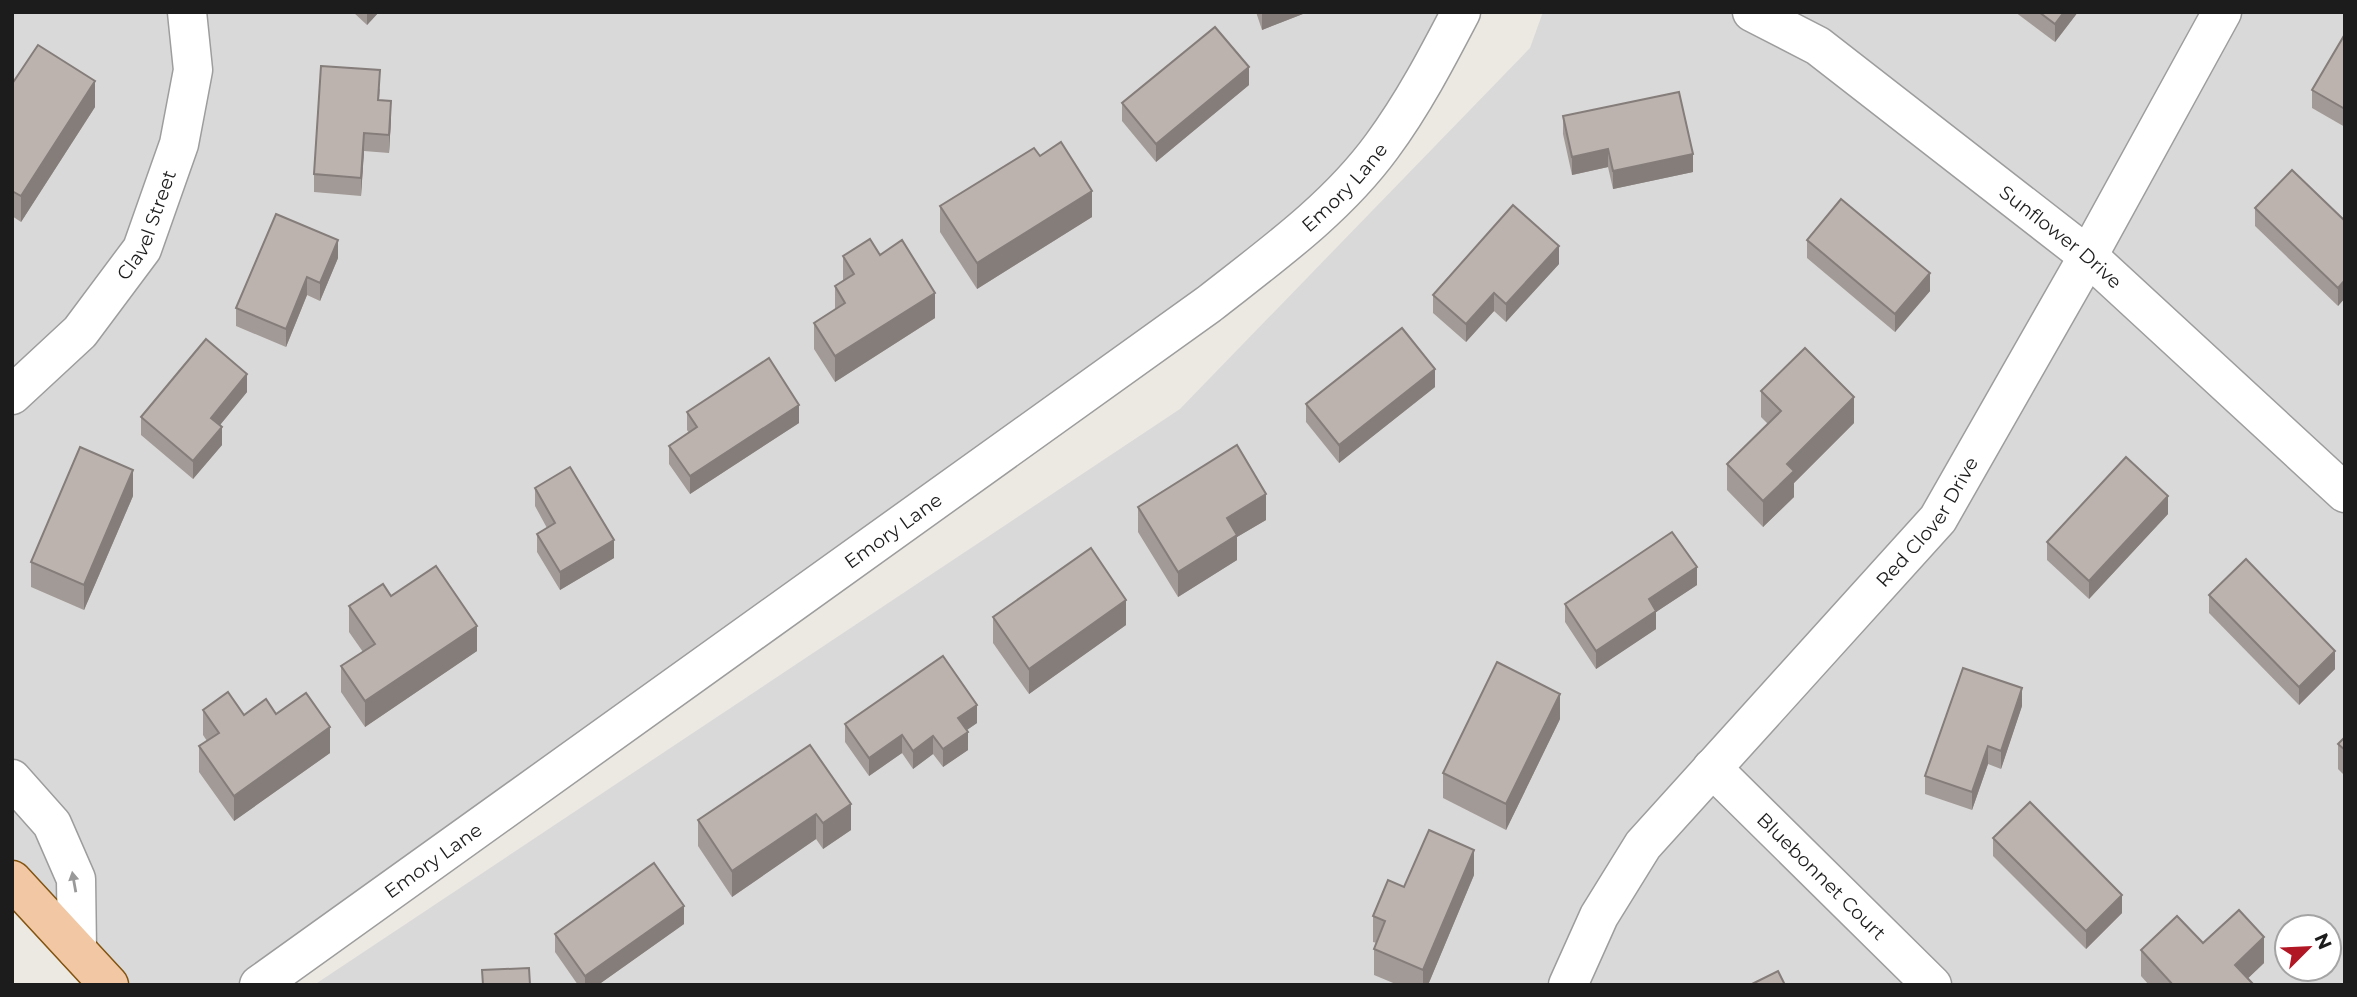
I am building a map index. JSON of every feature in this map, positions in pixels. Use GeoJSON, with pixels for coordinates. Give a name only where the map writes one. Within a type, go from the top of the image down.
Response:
{"type":"FeatureCollection","features":[{"type":"Feature","properties":{"kind":"main road"},"geometry":{"type":"LineString","coordinates":[[12,880],[109,985]]}},
{"type":"Feature","properties":{"kind":"street","name":"Clavel Street"},"geometry":{"type":"LineString","coordinates":[[12,395],[80,332],[142,250],[179,144],[193,70],[187,12]]}},
{"type":"Feature","properties":{"kind":"street","name":"Emory Lane"},"geometry":{"type":"LineString","coordinates":[[260,985],[1209,304],[1308,226],[1381,148],[1428,75],[1461,12]]}},
{"type":"Feature","properties":{"kind":"street","name":"Sunflower Drive"},"geometry":{"type":"LineString","coordinates":[[1752,12],[1818,46],[2088,257],[2345,493]]}},
{"type":"Feature","properties":{"kind":"street","name":"Red Clover Drive"},"geometry":{"type":"LineString","coordinates":[[1568,985],[1598,916],[1643,845],[1938,519],[2088,257],[2222,12]]}},
{"type":"Feature","properties":{"kind":"street","name":"Bluebonnet Court"},"geometry":{"type":"LineString","coordinates":[[1712,768],[1932,985]]}},
{"type":"Feature","properties":{"kind":"street"},"geometry":{"type":"LineString","coordinates":[[12,779],[51,824],[76,879],[77,950]]}},
{"type":"Feature","properties":{"kind":"shaded area"},"geometry":{"type":"Polygon","coordinates":[[[12,12],[1461,12],[1308,226],[259,985],[109,985],[12,880],[12,12]]]}},
{"type":"Feature","properties":{"kind":"shaded area"},"geometry":{"type":"Polygon","coordinates":[[[1543,12],[2345,12],[2345,985],[314,985],[1180,409],[1530,48],[1543,12]]]}},
{"type":"Feature","properties":{"kind":"building"},"geometry":{"type":"Polygon","coordinates":[[[2039,12],[2064,12],[2055,24],[2039,12]]]}},
{"type":"Feature","properties":{"kind":"building"},"geometry":{"type":"Polygon","coordinates":[[[1215,27],[1249,67],[1156,144],[1122,103],[1215,27]]]}},
{"type":"Feature","properties":{"kind":"building"},"geometry":{"type":"Polygon","coordinates":[[[2345,34],[2345,109],[2312,90],[2345,34]]]}},
{"type":"Feature","properties":{"kind":"building"},"geometry":{"type":"Polygon","coordinates":[[[38,45],[95,81],[21,196],[12,191],[12,84],[38,45]]]}},
{"type":"Feature","properties":{"kind":"building"},"geometry":{"type":"Polygon","coordinates":[[[321,66],[380,70],[378,100],[391,101],[389,135],[364,133],[361,178],[314,174],[321,66]]]}},
{"type":"Feature","properties":{"kind":"building"},"geometry":{"type":"Polygon","coordinates":[[[1679,92],[1693,154],[1613,171],[1608,149],[1572,157],[1563,116],[1679,92]]]}},
{"type":"Feature","properties":{"kind":"building"},"geometry":{"type":"Polygon","coordinates":[[[1061,142],[1092,191],[977,263],[940,206],[1034,148],[1040,156],[1061,142]]]}},
{"type":"Feature","properties":{"kind":"building"},"geometry":{"type":"Polygon","coordinates":[[[2292,170],[2345,221],[2345,280],[2338,288],[2255,208],[2292,170]]]}},
{"type":"Feature","properties":{"kind":"building"},"geometry":{"type":"Polygon","coordinates":[[[1841,199],[1930,273],[1895,314],[1807,240],[1841,199]]]}},
{"type":"Feature","properties":{"kind":"building"},"geometry":{"type":"Polygon","coordinates":[[[1513,205],[1559,246],[1506,304],[1494,293],[1466,324],[1433,295],[1513,205]]]}},
{"type":"Feature","properties":{"kind":"building"},"geometry":{"type":"Polygon","coordinates":[[[276,214],[338,240],[320,283],[307,277],[286,329],[236,308],[276,214]]]}},
{"type":"Feature","properties":{"kind":"building"},"geometry":{"type":"Polygon","coordinates":[[[870,239],[880,255],[902,240],[935,293],[835,356],[814,323],[845,303],[835,286],[854,274],[843,256],[870,239]]]}},
{"type":"Feature","properties":{"kind":"building"},"geometry":{"type":"Polygon","coordinates":[[[1402,328],[1435,369],[1339,445],[1306,404],[1402,328]]]}},
{"type":"Feature","properties":{"kind":"building"},"geometry":{"type":"Polygon","coordinates":[[[206,339],[247,374],[211,418],[222,427],[193,461],[141,417],[206,339]]]}},
{"type":"Feature","properties":{"kind":"building"},"geometry":{"type":"Polygon","coordinates":[[[1805,348],[1854,397],[1787,464],[1794,471],[1763,501],[1727,464],[1781,411],[1761,391],[1805,348]]]}},
{"type":"Feature","properties":{"kind":"building"},"geometry":{"type":"Polygon","coordinates":[[[769,358],[799,405],[690,476],[669,446],[697,427],[687,412],[769,358]]]}},
{"type":"Feature","properties":{"kind":"building"},"geometry":{"type":"Polygon","coordinates":[[[1237,445],[1266,494],[1227,518],[1237,535],[1178,572],[1138,507],[1237,445]]]}},
{"type":"Feature","properties":{"kind":"building"},"geometry":{"type":"Polygon","coordinates":[[[80,447],[133,470],[84,585],[31,562],[80,447]]]}},
{"type":"Feature","properties":{"kind":"building"},"geometry":{"type":"Polygon","coordinates":[[[2126,457],[2168,496],[2089,581],[2047,542],[2126,457]]]}},
{"type":"Feature","properties":{"kind":"building"},"geometry":{"type":"Polygon","coordinates":[[[570,467],[614,540],[560,572],[537,534],[555,523],[535,488],[570,467]]]}},
{"type":"Feature","properties":{"kind":"building"},"geometry":{"type":"Polygon","coordinates":[[[1672,532],[1697,567],[1649,599],[1656,611],[1596,651],[1565,604],[1672,532]]]}},
{"type":"Feature","properties":{"kind":"building"},"geometry":{"type":"Polygon","coordinates":[[[1091,548],[1126,600],[1029,669],[993,617],[1091,548]]]}},
{"type":"Feature","properties":{"kind":"building"},"geometry":{"type":"Polygon","coordinates":[[[2246,559],[2335,651],[2299,687],[2209,595],[2246,559]]]}},
{"type":"Feature","properties":{"kind":"building"},"geometry":{"type":"Polygon","coordinates":[[[436,566],[477,626],[365,701],[341,666],[375,644],[349,606],[383,584],[391,596],[436,566]]]}},
{"type":"Feature","properties":{"kind":"building"},"geometry":{"type":"Polygon","coordinates":[[[943,656],[977,705],[958,718],[968,732],[943,749],[933,736],[913,751],[902,735],[869,758],[845,724],[943,656]]]}},
{"type":"Feature","properties":{"kind":"building"},"geometry":{"type":"Polygon","coordinates":[[[1497,662],[1560,694],[1506,804],[1443,773],[1497,662]]]}},
{"type":"Feature","properties":{"kind":"building"},"geometry":{"type":"Polygon","coordinates":[[[1963,668],[2022,688],[2001,751],[1988,746],[1972,792],[1925,776],[1963,668]]]}},
{"type":"Feature","properties":{"kind":"building"},"geometry":{"type":"Polygon","coordinates":[[[228,692],[244,715],[266,699],[276,714],[306,693],[330,727],[234,796],[199,746],[219,733],[203,710],[228,692]]]}},
{"type":"Feature","properties":{"kind":"building"},"geometry":{"type":"Polygon","coordinates":[[[2345,737],[2345,750],[2338,744],[2345,737]]]}},
{"type":"Feature","properties":{"kind":"building"},"geometry":{"type":"Polygon","coordinates":[[[810,745],[851,804],[823,823],[816,814],[732,871],[698,820],[810,745]]]}},
{"type":"Feature","properties":{"kind":"building"},"geometry":{"type":"Polygon","coordinates":[[[2030,802],[2122,895],[2086,931],[1993,838],[2030,802]]]}},
{"type":"Feature","properties":{"kind":"building"},"geometry":{"type":"Polygon","coordinates":[[[1429,830],[1474,850],[1423,970],[1374,949],[1385,921],[1373,916],[1388,880],[1404,887],[1429,830]]]}},
{"type":"Feature","properties":{"kind":"building"},"geometry":{"type":"Polygon","coordinates":[[[654,863],[684,906],[585,976],[555,934],[654,863]]]}},
{"type":"Feature","properties":{"kind":"building"},"geometry":{"type":"Polygon","coordinates":[[[2239,910],[2264,937],[2235,965],[2254,985],[2173,985],[2141,950],[2177,916],[2203,943],[2239,910]]]}},
{"type":"Feature","properties":{"kind":"building"},"geometry":{"type":"Polygon","coordinates":[[[529,968],[530,985],[483,985],[482,970],[529,968]]]}},
{"type":"Feature","properties":{"kind":"building"},"geometry":{"type":"Polygon","coordinates":[[[1778,971],[1785,985],[1750,985],[1778,971]]]}}]}
